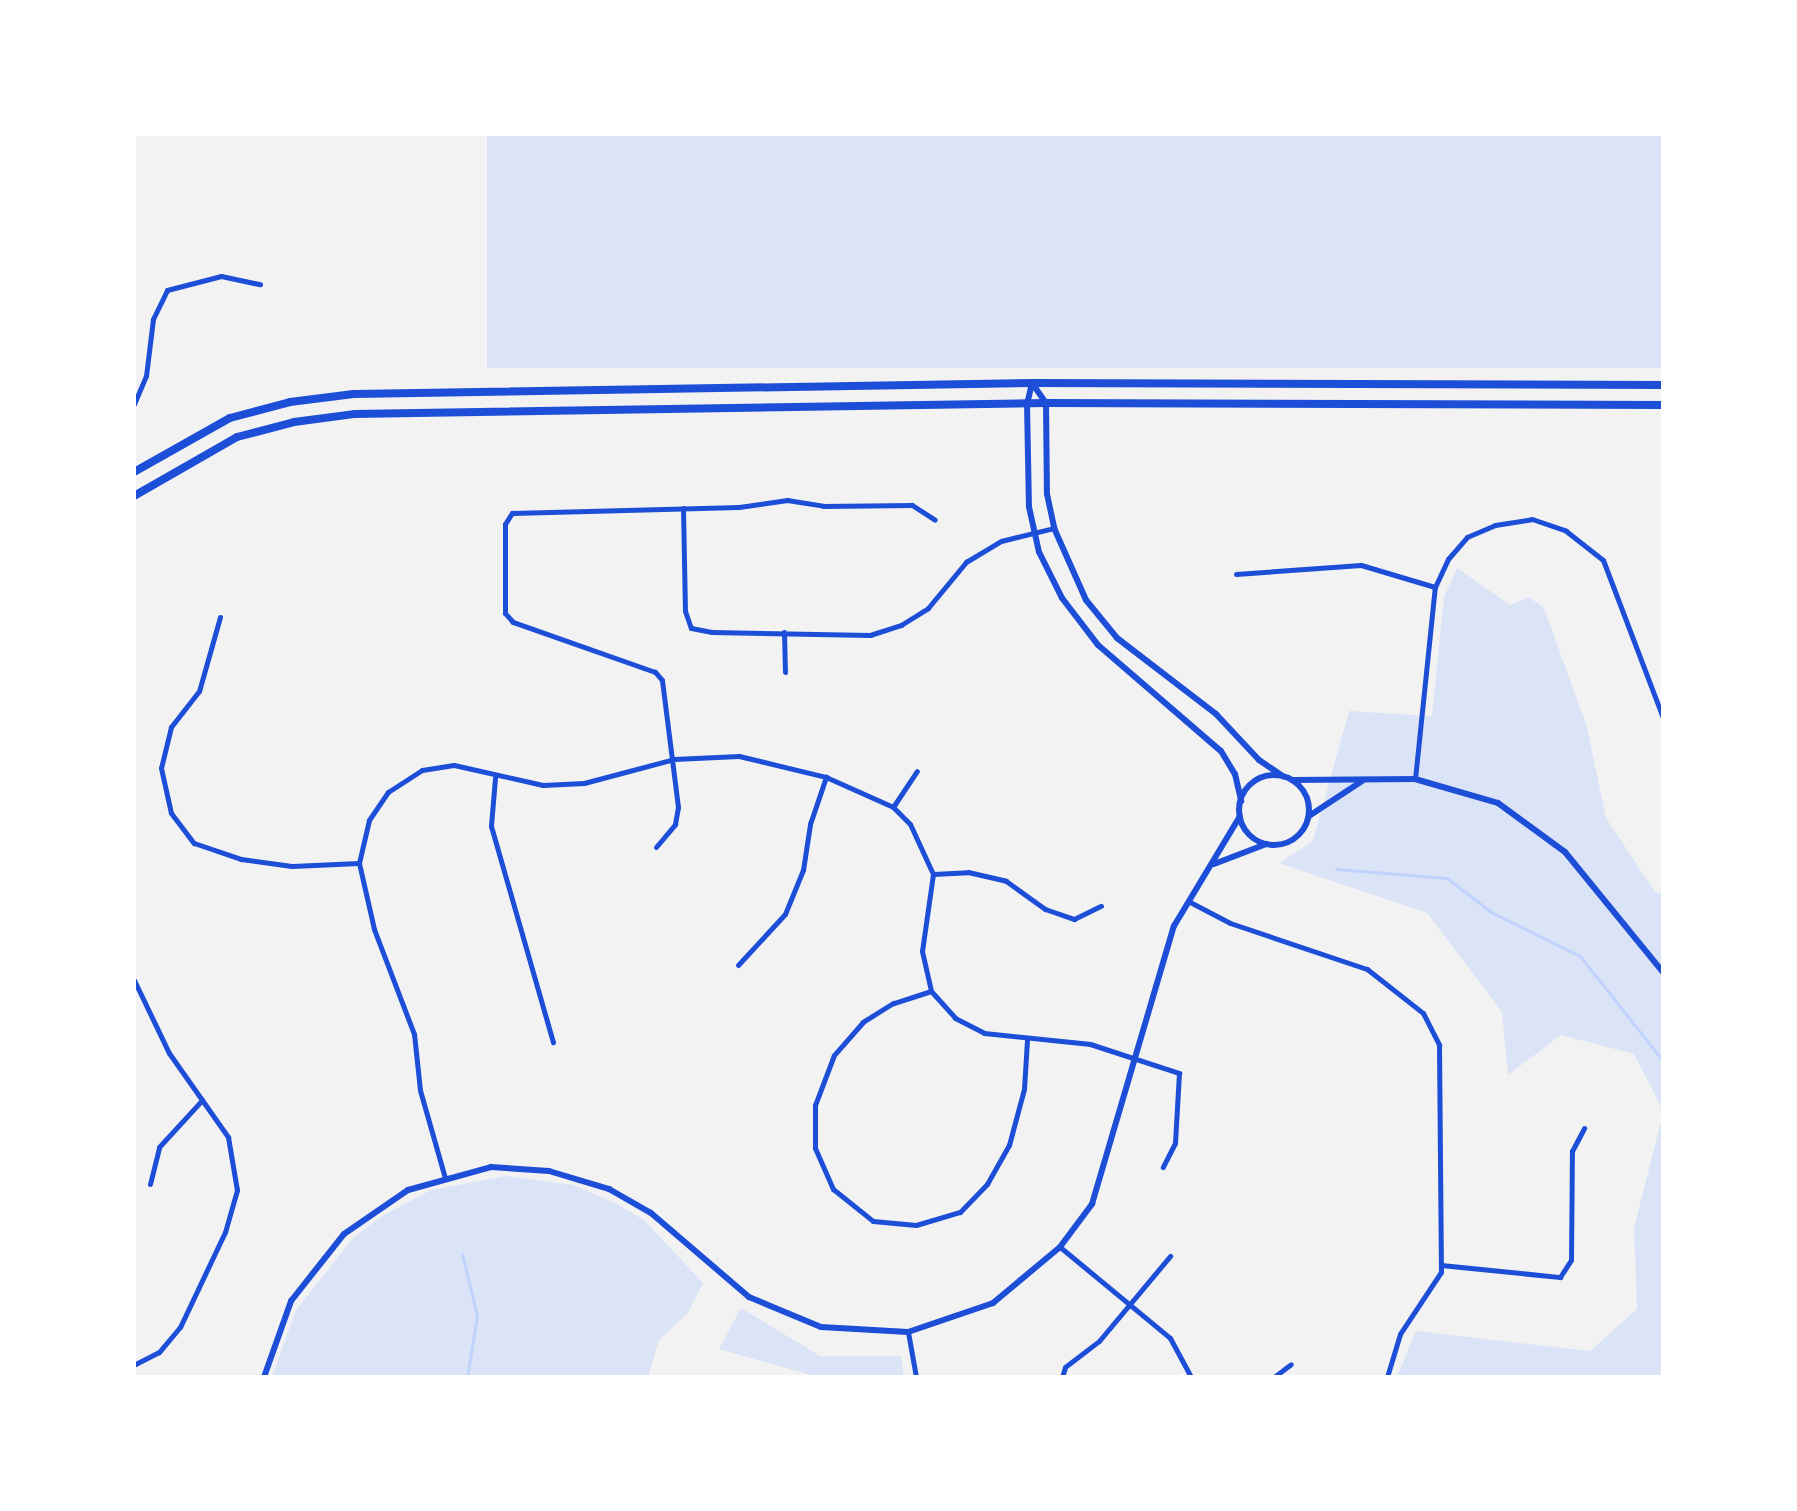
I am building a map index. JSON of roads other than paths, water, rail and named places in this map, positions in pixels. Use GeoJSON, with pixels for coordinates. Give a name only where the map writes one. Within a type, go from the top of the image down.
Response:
{"type":"FeatureCollection","features":[{"type":"Feature","properties":{"kind":"highway"},"geometry":{"type":"LineString","coordinates":[[134,472],[230,418],[335,395],[1032,383],[1663,385]]}},
{"type":"Feature","properties":{"kind":"highway"},"geometry":{"type":"LineString","coordinates":[[134,496],[237,437],[329,416],[1046,403],[1663,405]]}},
{"type":"Feature","properties":{"kind":"street"},"geometry":{"type":"LineString","coordinates":[[134,404],[146,376],[153,319],[167,290],[221,276],[260,284]]}},
{"type":"Feature","properties":{"kind":"street"},"geometry":{"type":"LineString","coordinates":[[1032,383],[1046,403],[1047,494],[1054,528],[1086,600],[1117,638],[1216,714],[1259,760],[1292,780],[1415,779],[1498,803],[1549,836],[1663,972]]}},
{"type":"Feature","properties":{"kind":"street"},"geometry":{"type":"LineString","coordinates":[[264,1377],[291,1301],[344,1234],[377,1207],[445,1178],[491,1167],[535,1168],[594,1182],[651,1213],[737,1289],[782,1313],[845,1331],[908,1332],[993,1303],[1060,1247],[1092,1204],[1167,947],[1188,901],[1240,816],[1241,801],[1235,774],[1221,751],[1098,645],[1062,598],[1035,531],[1029,507],[1027,404],[1032,383]]}},
{"type":"Feature","properties":{"kind":"street"},"geometry":{"type":"LineString","coordinates":[[656,847],[675,824],[674,759],[662,680],[655,672],[534,630],[505,613],[505,524],[512,513],[527,510],[683,508],[787,500],[823,506],[912,505],[935,520]]}},
{"type":"Feature","properties":{"kind":"street"},"geometry":{"type":"LineString","coordinates":[[683,508],[685,611],[691,628],[870,635],[901,625],[928,608],[966,562],[1001,541],[1054,528]]}},
{"type":"Feature","properties":{"kind":"street"},"geometry":{"type":"LineString","coordinates":[[1415,779],[1435,587],[1448,559],[1467,537],[1532,519],[1566,531],[1603,560],[1663,718]]}},
{"type":"Feature","properties":{"kind":"street"},"geometry":{"type":"LineString","coordinates":[[1236,574],[1361,565],[1435,587]]}},
{"type":"Feature","properties":{"kind":"street"},"geometry":{"type":"LineString","coordinates":[[220,617],[199,691],[171,727],[161,768],[171,813],[194,843],[241,859],[292,866],[359,863]]}},
{"type":"Feature","properties":{"kind":"street"},"geometry":{"type":"LineString","coordinates":[[784,632],[785,672]]}},
{"type":"Feature","properties":{"kind":"street"},"geometry":{"type":"LineString","coordinates":[[445,1178],[420,1090],[414,1034],[374,929],[359,863],[369,820],[400,781],[454,765],[495,778],[543,785],[584,783],[674,759],[739,756],[826,777],[893,807],[924,846],[933,874],[922,951],[931,991],[955,1018],[984,1033],[1027,1040],[1090,1044],[1174,1069],[1182,1080],[1175,1143],[1163,1167]]}},
{"type":"Feature","properties":{"kind":"street"},"geometry":{"type":"LineString","coordinates":[[893,807],[917,771]]}},
{"type":"Feature","properties":{"kind":"street"},"geometry":{"type":"LineString","coordinates":[[1241,801],[1257,780],[1283,776]]}},
{"type":"Feature","properties":{"kind":"street"},"geometry":{"type":"LineString","coordinates":[[738,965],[785,914],[803,870],[810,824],[826,777]]}},
{"type":"Feature","properties":{"kind":"street"},"geometry":{"type":"LineString","coordinates":[[495,778],[491,826],[553,1042]]}},
{"type":"Feature","properties":{"kind":"street"},"geometry":{"type":"LineString","coordinates":[[1211,866],[1266,844],[1298,836],[1309,816],[1365,779]]}},
{"type":"Feature","properties":{"kind":"street"},"geometry":{"type":"LineString","coordinates":[[1292,780],[1306,796],[1309,816]]}},
{"type":"Feature","properties":{"kind":"street"},"geometry":{"type":"LineString","coordinates":[[1240,816],[1249,834],[1266,844]]}},
{"type":"Feature","properties":{"kind":"street"},"geometry":{"type":"LineString","coordinates":[[933,874],[968,872],[1006,881],[1045,909],[1074,919],[1101,906]]}},
{"type":"Feature","properties":{"kind":"street"},"geometry":{"type":"LineString","coordinates":[[1188,901],[1230,923],[1367,969],[1423,1013],[1439,1045],[1444,1081],[1441,1265],[1400,1334],[1387,1377]]}},
{"type":"Feature","properties":{"kind":"street"},"geometry":{"type":"LineString","coordinates":[[134,980],[169,1053],[202,1100],[234,1155],[235,1204],[180,1327],[159,1352],[134,1365]]}},
{"type":"Feature","properties":{"kind":"street"},"geometry":{"type":"LineString","coordinates":[[931,991],[893,1003],[863,1022],[834,1055],[815,1105],[815,1148],[833,1189],[873,1221],[916,1225],[960,1212],[987,1184],[1009,1145],[1024,1089],[1027,1040]]}},
{"type":"Feature","properties":{"kind":"street"},"geometry":{"type":"LineString","coordinates":[[134,996],[141,993]]}},
{"type":"Feature","properties":{"kind":"street"},"geometry":{"type":"LineString","coordinates":[[150,1184],[159,1147],[202,1100]]}},
{"type":"Feature","properties":{"kind":"street"},"geometry":{"type":"LineString","coordinates":[[1441,1265],[1560,1277],[1571,1260],[1572,1151],[1584,1128]]}},
{"type":"Feature","properties":{"kind":"street"},"geometry":{"type":"LineString","coordinates":[[1060,1247],[1132,1304],[1181,1351],[1191,1377]]}},
{"type":"Feature","properties":{"kind":"street"},"geometry":{"type":"LineString","coordinates":[[1062,1377],[1065,1367],[1099,1341],[1170,1256]]}},
{"type":"Feature","properties":{"kind":"street"},"geometry":{"type":"LineString","coordinates":[[908,1332],[916,1377]]}},
{"type":"Feature","properties":{"kind":"street"},"geometry":{"type":"LineString","coordinates":[[1274,1377],[1291,1364]]}},
{"type":"Feature","properties":{"kind":"waterway"},"geometry":{"type":"LineString","coordinates":[[1336,869],[1447,878],[1491,912],[1580,956],[1663,1061]]}},
{"type":"Feature","properties":{"kind":"waterway"},"geometry":{"type":"LineString","coordinates":[[462,1254],[477,1316],[467,1377]]}}]}
